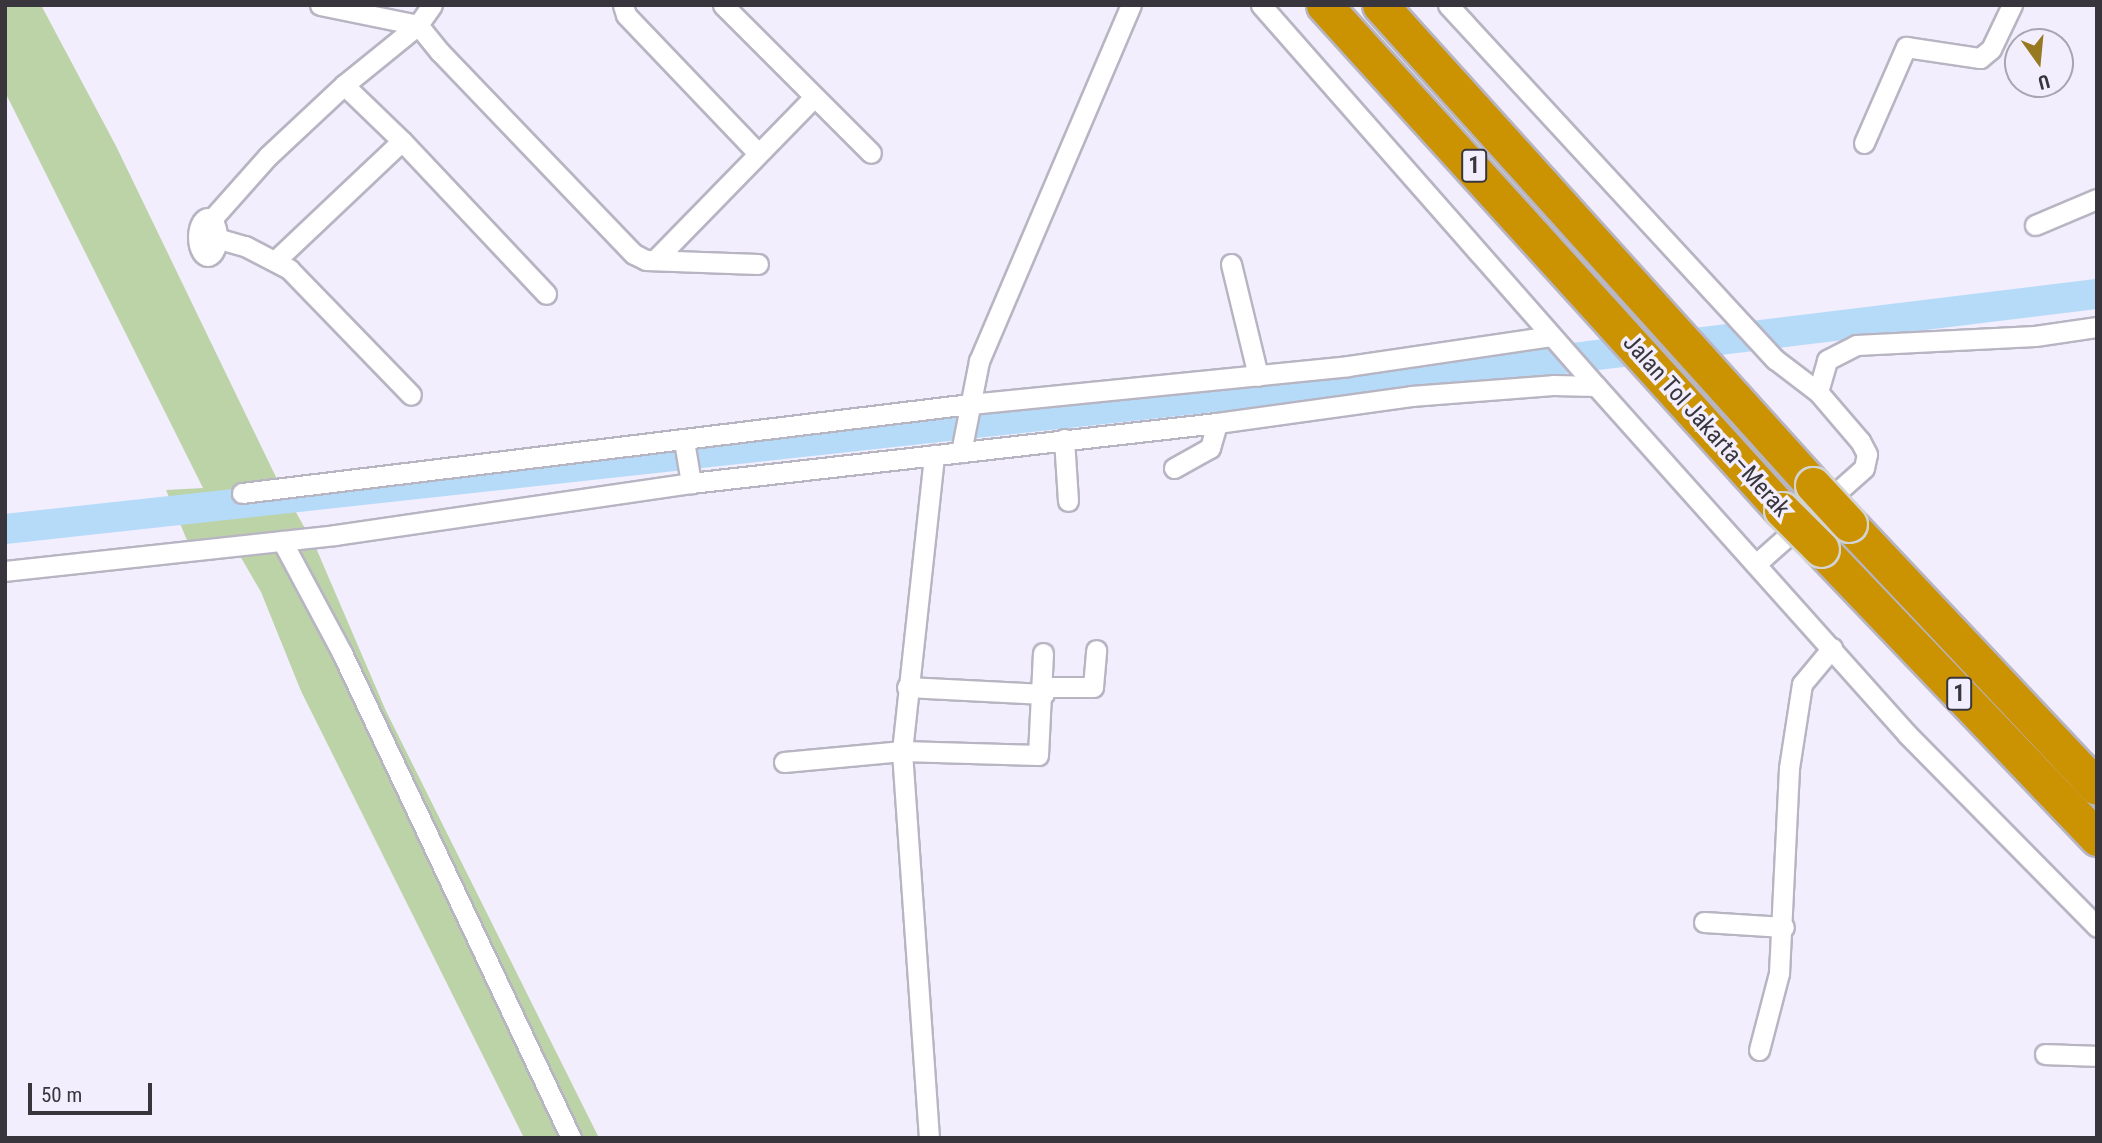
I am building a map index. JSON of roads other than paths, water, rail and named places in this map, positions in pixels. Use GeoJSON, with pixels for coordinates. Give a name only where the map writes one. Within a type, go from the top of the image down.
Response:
{"type":"FeatureCollection","features":[{"type":"Feature","properties":{"kind":"highway","name":"Jalan Tol Jakarta–Merak"},"geometry":{"type":"LineString","coordinates":[[1324,5],[1456,145],[1619,332],[1782,510],[2097,838]]}},
{"type":"Feature","properties":{"kind":"highway","name":"Jalan Tol Jakarta–Merak"},"geometry":{"type":"LineString","coordinates":[[1380,5],[1485,116],[1656,313],[1813,485],[2097,787]]}},
{"type":"Feature","properties":{"kind":"street"},"geometry":{"type":"LineString","coordinates":[[320,5],[389,11],[418,25],[457,72],[634,254],[646,260],[657,258],[758,264]]}},
{"type":"Feature","properties":{"kind":"street"},"geometry":{"type":"LineString","coordinates":[[411,395],[276,260],[210,227],[268,156],[344,85],[418,25],[432,5]]}},
{"type":"Feature","properties":{"kind":"street"},"geometry":{"type":"LineString","coordinates":[[623,5],[626,15],[758,153]]}},
{"type":"Feature","properties":{"kind":"street"},"geometry":{"type":"LineString","coordinates":[[723,5],[871,153]]}},
{"type":"Feature","properties":{"kind":"street"},"geometry":{"type":"LineString","coordinates":[[961,449],[979,361],[1131,5]]}},
{"type":"Feature","properties":{"kind":"street"},"geometry":{"type":"LineString","coordinates":[[1261,5],[1672,475],[1756,564],[1908,734],[2097,927]]}},
{"type":"Feature","properties":{"kind":"street"},"geometry":{"type":"LineString","coordinates":[[1448,5],[1749,332],[1776,360],[1818,392],[1860,441],[1867,454],[1864,468],[1756,564]]}},
{"type":"Feature","properties":{"kind":"street"},"geometry":{"type":"LineString","coordinates":[[1864,143],[1906,47],[1980,58],[1991,49],[2012,5]]}},
{"type":"Feature","properties":{"kind":"street"},"geometry":{"type":"LineString","coordinates":[[344,85],[402,141],[546,294]]}},
{"type":"Feature","properties":{"kind":"street"},"geometry":{"type":"LineString","coordinates":[[657,258],[814,97]]}},
{"type":"Feature","properties":{"kind":"street"},"geometry":{"type":"LineString","coordinates":[[276,260],[402,141]]}},
{"type":"Feature","properties":{"kind":"street"},"geometry":{"type":"LineString","coordinates":[[2035,225],[2097,199]]}},
{"type":"Feature","properties":{"kind":"street"},"geometry":{"type":"LineString","coordinates":[[1231,264],[1258,376]]}},
{"type":"Feature","properties":{"kind":"street"},"geometry":{"type":"LineString","coordinates":[[1818,392],[1827,360],[1856,345],[2035,336],[2097,327]]}},
{"type":"Feature","properties":{"kind":"street"},"geometry":{"type":"LineString","coordinates":[[242,493],[685,445],[970,404],[1258,376],[1556,342]]}},
{"type":"Feature","properties":{"kind":"street"},"geometry":{"type":"LineString","coordinates":[[5,571],[282,541],[690,477],[934,455],[961,449],[1217,423],[1410,396],[1592,381]]}},
{"type":"Feature","properties":{"kind":"street"},"geometry":{"type":"LineString","coordinates":[[1174,468],[1210,447],[1217,423]]}},
{"type":"Feature","properties":{"kind":"street"},"geometry":{"type":"LineString","coordinates":[[1064,439],[1068,501]]}},
{"type":"Feature","properties":{"kind":"street"},"geometry":{"type":"LineString","coordinates":[[685,445],[690,477]]}},
{"type":"Feature","properties":{"kind":"street"},"geometry":{"type":"LineString","coordinates":[[929,1138],[902,751],[934,455]]}},
{"type":"Feature","properties":{"kind":"street"},"geometry":{"type":"LineString","coordinates":[[282,541],[342,653],[571,1138]]}},
{"type":"Feature","properties":{"kind":"street"},"geometry":{"type":"LineString","coordinates":[[1759,1050],[1779,973],[1784,927],[1789,768],[1802,684],[1832,648]]}},
{"type":"Feature","properties":{"kind":"street"},"geometry":{"type":"LineString","coordinates":[[907,687],[1044,691],[1093,687],[1097,684],[1096,650]]}},
{"type":"Feature","properties":{"kind":"street"},"geometry":{"type":"LineString","coordinates":[[784,762],[902,751],[1038,755],[1044,691],[1043,653]]}},
{"type":"Feature","properties":{"kind":"street"},"geometry":{"type":"LineString","coordinates":[[1704,922],[1784,927]]}},
{"type":"Feature","properties":{"kind":"street"},"geometry":{"type":"LineString","coordinates":[[2045,1054],[2097,1056]]}},
{"type":"Feature","properties":{"kind":"waterway"},"geometry":{"type":"LineString","coordinates":[[5,529],[1589,356],[2097,294]]}}]}
